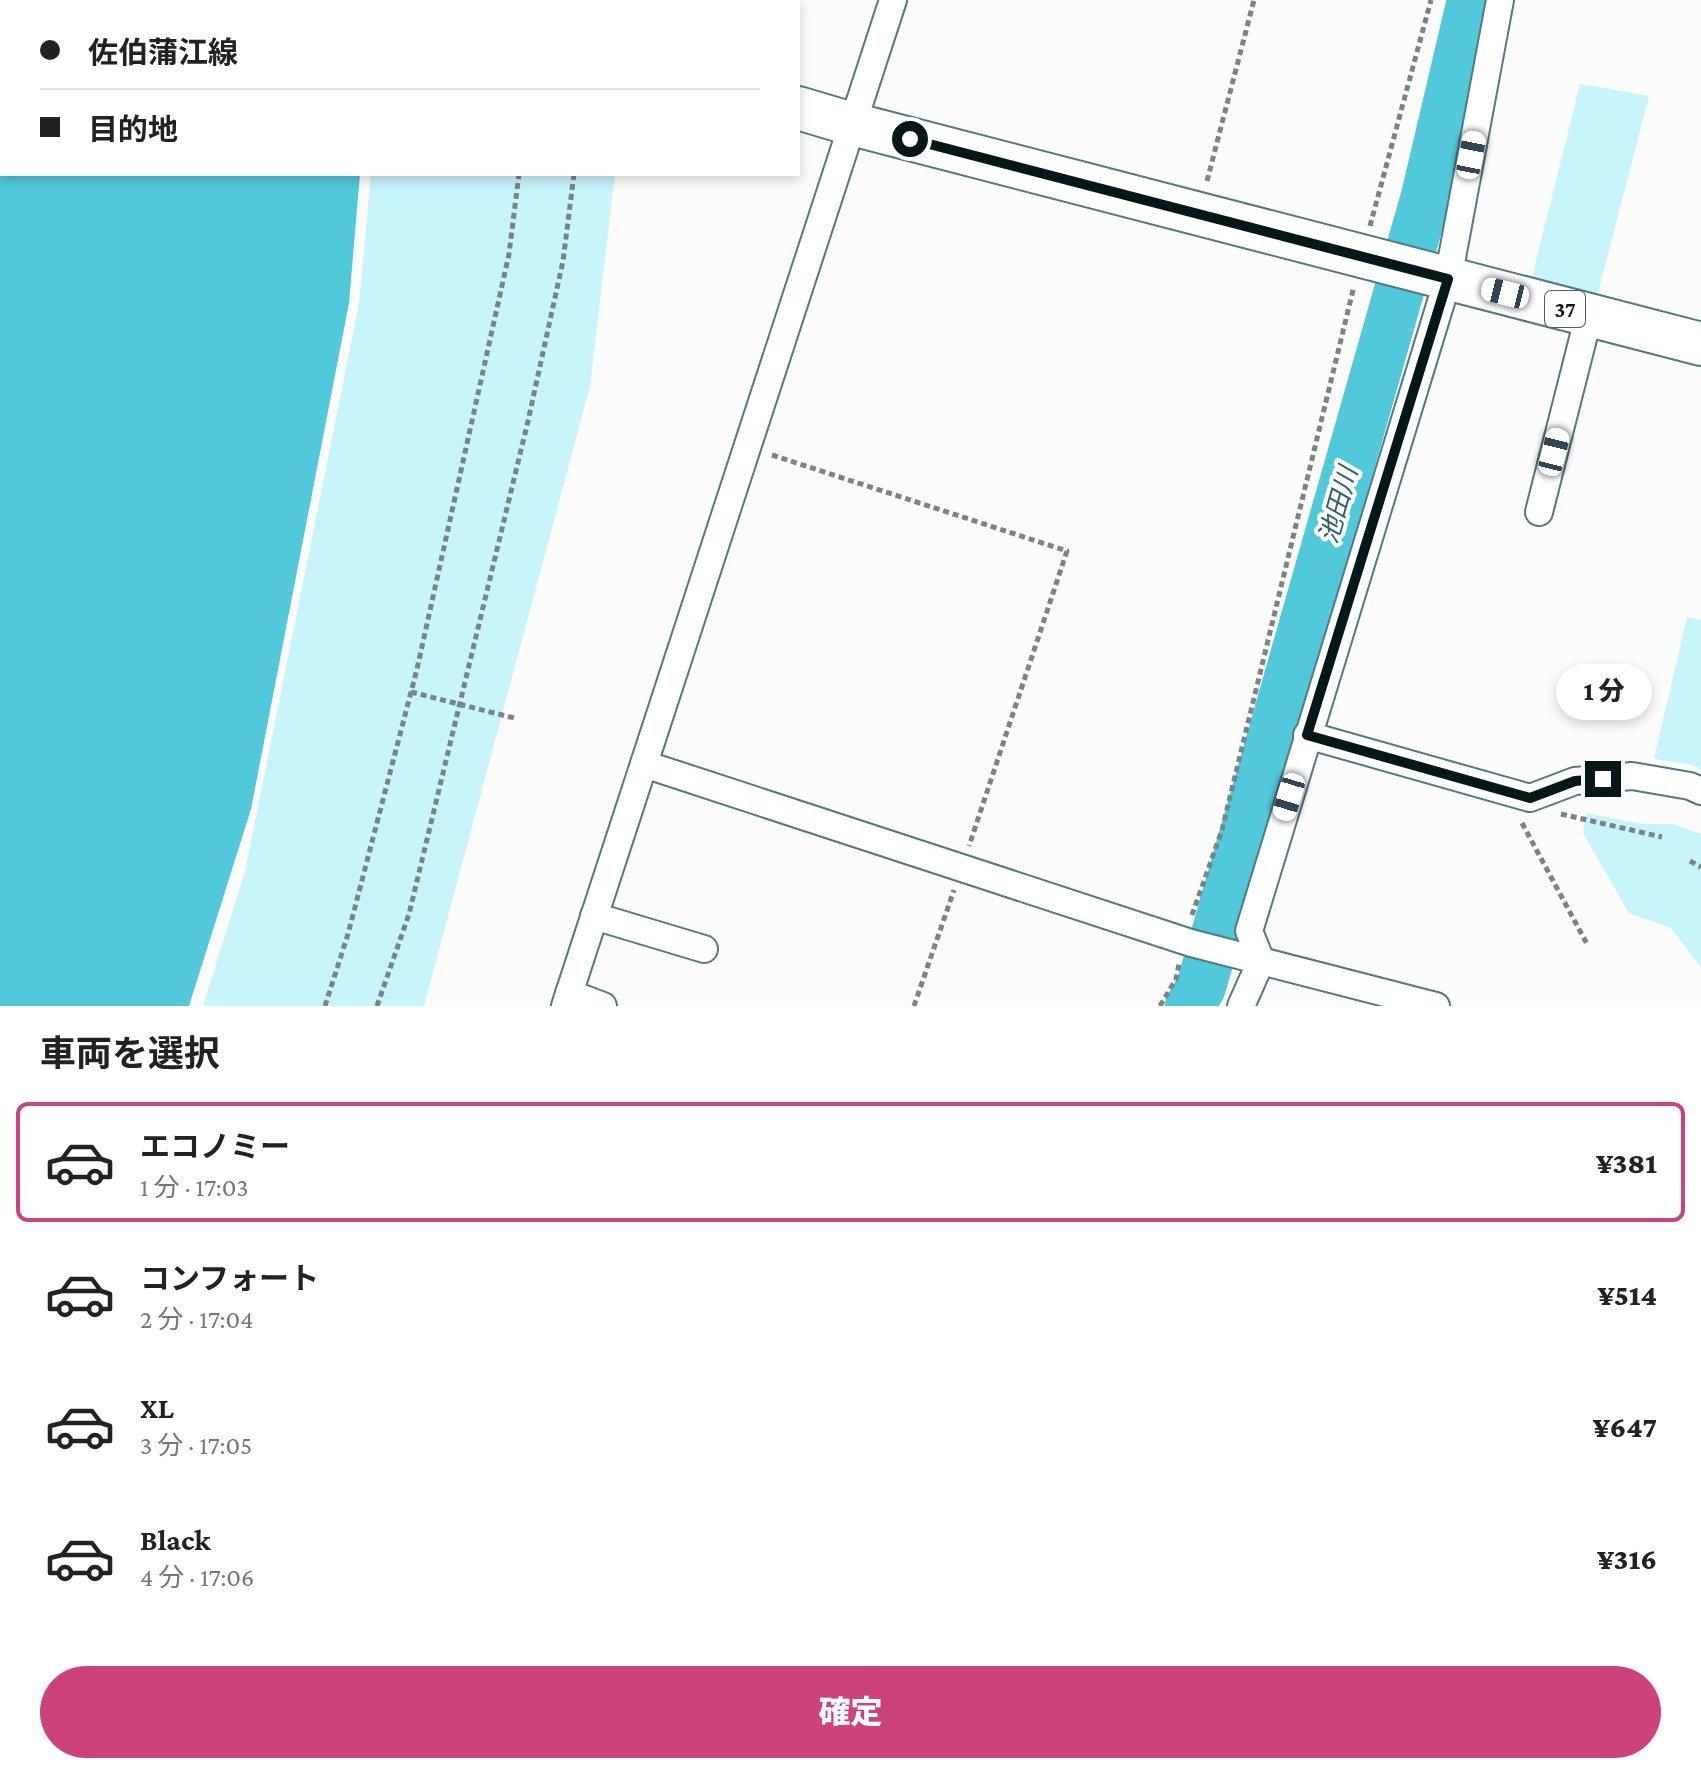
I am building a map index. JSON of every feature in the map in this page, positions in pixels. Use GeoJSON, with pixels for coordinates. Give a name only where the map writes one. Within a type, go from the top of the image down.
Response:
{"type":"FeatureCollection","features":[{"type":"Feature","properties":{"kind":"main road","name":"37"},"geometry":{"type":"LineString","coordinates":[[800,109],[1701,344]]}},
{"type":"Feature","properties":{"kind":"street"},"geometry":{"type":"LineString","coordinates":[[603,1006],[567,1000],[893,0]]}},
{"type":"Feature","properties":{"kind":"street"},"geometry":{"type":"LineString","coordinates":[[1241,1006],[1260,960],[1249,931],[1438,276],[1500,0]]}},
{"type":"Feature","properties":{"kind":"street"},"geometry":{"type":"LineString","coordinates":[[1539,512],[1589,315]]}},
{"type":"Feature","properties":{"kind":"street"},"geometry":{"type":"LineString","coordinates":[[1307,735],[1524,797],[1575,781],[1632,776],[1690,786],[1701,791]]}},
{"type":"Feature","properties":{"kind":"street"},"geometry":{"type":"LineString","coordinates":[[644,764],[1188,942],[1436,1006]]}},
{"type":"Feature","properties":{"kind":"street"},"geometry":{"type":"LineString","coordinates":[[594,916],[704,949]]}},
{"type":"Feature","properties":{"kind":"path"},"geometry":{"type":"LineString","coordinates":[[1199,214],[1254,0]]}},
{"type":"Feature","properties":{"kind":"path"},"geometry":{"type":"LineString","coordinates":[[1160,1006],[1176,979],[1222,830],[1431,0]]}},
{"type":"Feature","properties":{"kind":"path"},"geometry":{"type":"LineString","coordinates":[[325,1006],[348,934],[411,692],[509,254],[519,176]]}},
{"type":"Feature","properties":{"kind":"path"},"geometry":{"type":"LineString","coordinates":[[377,1006],[409,914],[528,421],[563,261],[574,176]]}},
{"type":"Feature","properties":{"kind":"path"},"geometry":{"type":"LineString","coordinates":[[747,447],[1067,551],[914,1006]]}},
{"type":"Feature","properties":{"kind":"path"},"geometry":{"type":"LineString","coordinates":[[411,692],[514,718]]}},
{"type":"Feature","properties":{"kind":"path"},"geometry":{"type":"LineString","coordinates":[[1587,944],[1518,816],[1524,797],[1540,809],[1662,837]]}},
{"type":"Feature","properties":{"kind":"path"},"geometry":{"type":"LineString","coordinates":[[1690,861],[1701,867]]}},
{"type":"Feature","properties":{"kind":"shaded area"},"geometry":{"type":"Polygon","coordinates":[[[1580,84],[1649,96],[1597,297],[1532,277],[1580,84]]]}},
{"type":"Feature","properties":{"kind":"shaded area"},"geometry":{"type":"Polygon","coordinates":[[[371,176],[615,176],[590,386],[424,1006],[203,1006],[245,871],[359,304],[371,176]]]}},
{"type":"Feature","properties":{"kind":"shaded area"},"geometry":{"type":"Polygon","coordinates":[[[1687,617],[1701,620],[1701,770],[1693,765],[1654,759],[1687,617]]]}},
{"type":"Feature","properties":{"kind":"shaded area"},"geometry":{"type":"Polygon","coordinates":[[[1586,813],[1642,824],[1673,824],[1701,834],[1701,967],[1671,928],[1629,913],[1583,833],[1586,813]]]}},
{"type":"Feature","properties":{"kind":"water"},"geometry":{"type":"Polygon","coordinates":[[[0,176],[360,176],[349,303],[251,809],[189,1006],[0,1006],[0,176]]]}},
{"type":"Feature","properties":{"kind":"waterway","name":"池田川"},"geometry":{"type":"LineString","coordinates":[[1190,1006],[1201,987],[1426,196],[1472,0]]}},
{"type":"Feature","properties":{"kind":"route"},"geometry":{"type":"LineString","coordinates":[[910,139],[1448,279],[1307,735],[1530,798],[1575,781],[1603,779]]}}]}
